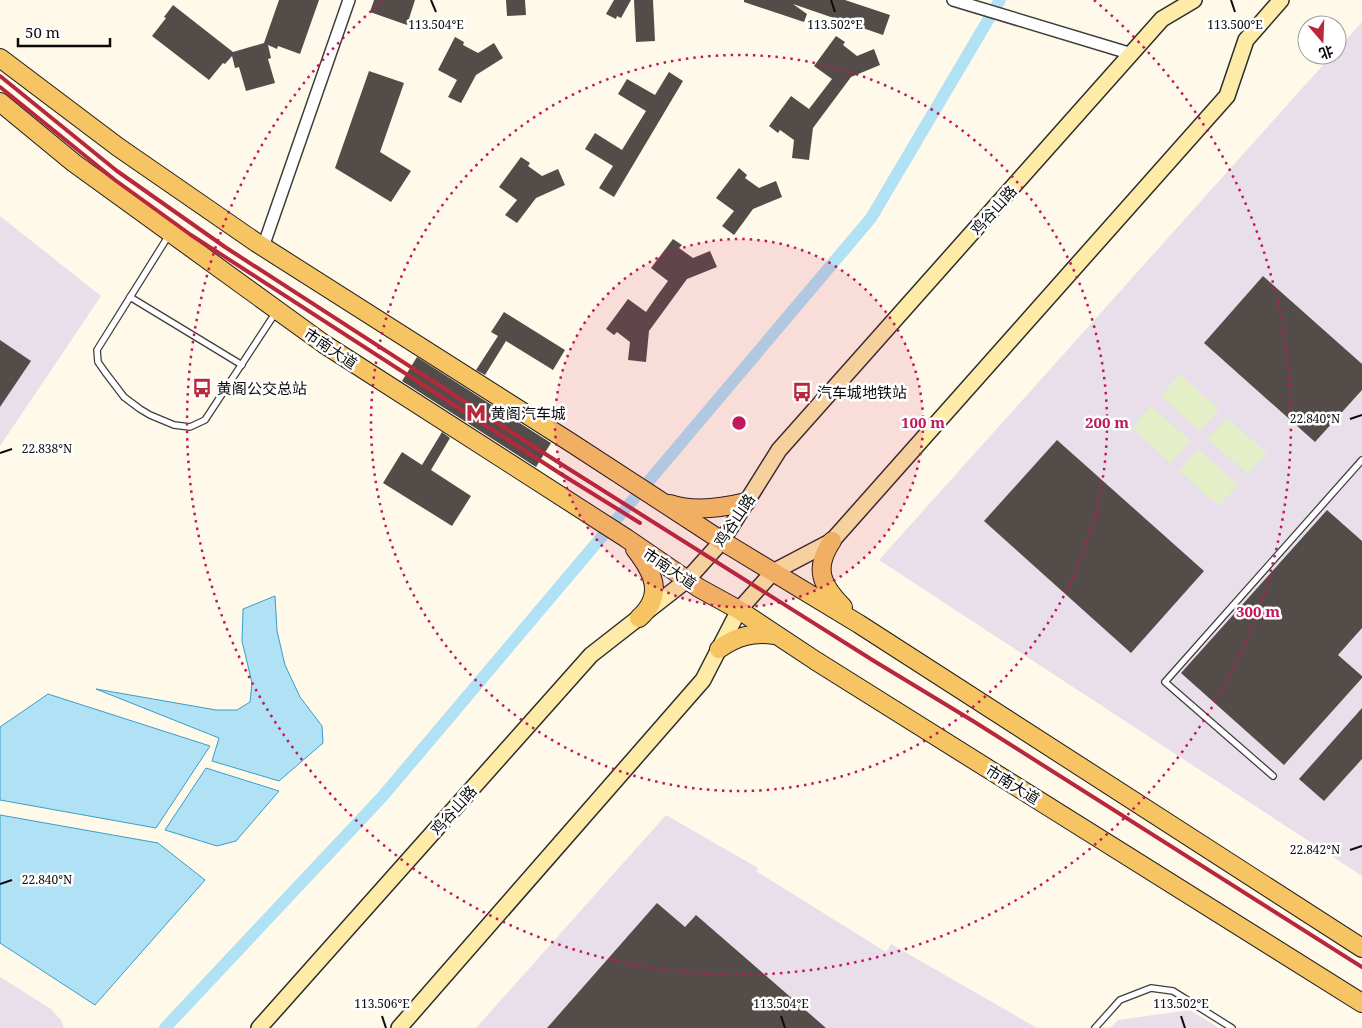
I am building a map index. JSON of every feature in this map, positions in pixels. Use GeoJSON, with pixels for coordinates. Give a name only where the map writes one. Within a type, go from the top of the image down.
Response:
{"type":"FeatureCollection","features":[{"type":"Feature","properties":{"kind":"main road","name":"鸡谷山路"},"geometry":{"type":"LineString","coordinates":[[259,1028],[591,655],[687,580],[722,541],[779,450],[1162,19],[1194,0]]}},
{"type":"Feature","properties":{"kind":"main road"},"geometry":{"type":"LineString","coordinates":[[859,624],[829,593],[824,583],[821,572],[822,561],[832,541],[1227,96],[1246,40],[1281,0]]}},
{"type":"Feature","properties":{"kind":"main road"},"geometry":{"type":"LineString","coordinates":[[0,58],[118,148],[263,247],[722,541],[859,624],[1362,948]]}},
{"type":"Feature","properties":{"kind":"main road","name":"市南大道"},"geometry":{"type":"LineString","coordinates":[[0,102],[74,163],[332,350],[626,538],[687,580],[739,610],[777,636],[1362,1004]]}},
{"type":"Feature","properties":{"kind":"main road"},"geometry":{"type":"LineString","coordinates":[[656,498],[674,505],[693,508],[729,507],[746,502]]}},
{"type":"Feature","properties":{"kind":"main road"},"geometry":{"type":"LineString","coordinates":[[626,538],[644,560],[654,582],[652,602],[639,618]]}},
{"type":"Feature","properties":{"kind":"main road"},"geometry":{"type":"LineString","coordinates":[[399,1028],[703,680],[739,610],[773,572],[832,541]]}},
{"type":"Feature","properties":{"kind":"main road"},"geometry":{"type":"LineString","coordinates":[[719,649],[741,637],[759,634],[777,636]]}},
{"type":"Feature","properties":{"kind":"street"},"geometry":{"type":"LineString","coordinates":[[263,247],[349,0]]}},
{"type":"Feature","properties":{"kind":"street"},"geometry":{"type":"LineString","coordinates":[[953,0],[1132,54]]}},
{"type":"Feature","properties":{"kind":"lane"},"geometry":{"type":"LineString","coordinates":[[170,233],[97,350],[98,362],[124,397],[150,415],[174,425],[190,427],[205,420],[277,310]]}},
{"type":"Feature","properties":{"kind":"lane"},"geometry":{"type":"LineString","coordinates":[[130,297],[242,366]]}},
{"type":"Feature","properties":{"kind":"lane"},"geometry":{"type":"LineString","coordinates":[[1273,776],[1166,682],[1362,460]]}},
{"type":"Feature","properties":{"kind":"lane"},"geometry":{"type":"LineString","coordinates":[[1094,1028],[1120,1000],[1151,988],[1173,991],[1232,1028]]}},
{"type":"Feature","properties":{"kind":"shaded area"},"geometry":{"type":"Polygon","coordinates":[[[1362,22],[1362,876],[879,560],[1323,65],[1347,65],[1347,39],[1362,22]]]}},
{"type":"Feature","properties":{"kind":"shaded area"},"geometry":{"type":"Polygon","coordinates":[[[0,216],[101,296],[0,446],[0,216]]]}},
{"type":"Feature","properties":{"kind":"shaded area"},"geometry":{"type":"Polygon","coordinates":[[[666,815],[758,868],[756,871],[886,952],[891,944],[1037,1028],[476,1028],[666,815]]]}},
{"type":"Feature","properties":{"kind":"shaded area"},"geometry":{"type":"Polygon","coordinates":[[[0,977],[51,1009],[61,1020],[64,1028],[0,1028],[0,977]]]}},
{"type":"Feature","properties":{"kind":"shaded area"},"geometry":{"type":"Polygon","coordinates":[[[1190,1010],[1219,1028],[1110,1028],[1118,1020],[1190,1010]]]}},
{"type":"Feature","properties":{"kind":"green space"},"geometry":{"type":"Polygon","coordinates":[[[1180,374],[1219,410],[1200,431],[1161,396],[1180,374]]]}},
{"type":"Feature","properties":{"kind":"green space"},"geometry":{"type":"Polygon","coordinates":[[[1151,406],[1190,441],[1171,463],[1132,428],[1151,406]]]}},
{"type":"Feature","properties":{"kind":"green space"},"geometry":{"type":"Polygon","coordinates":[[[1227,418],[1267,453],[1248,474],[1208,439],[1227,418]]]}},
{"type":"Feature","properties":{"kind":"green space"},"geometry":{"type":"Polygon","coordinates":[[[1198,449],[1238,485],[1219,506],[1179,471],[1198,449]]]}},
{"type":"Feature","properties":{"kind":"water"},"geometry":{"type":"Polygon","coordinates":[[[275,596],[277,631],[285,665],[300,697],[322,726],[323,743],[279,781],[212,761],[219,738],[96,689],[216,710],[237,710],[250,702],[252,683],[242,641],[243,609],[275,596]]]}},
{"type":"Feature","properties":{"kind":"water"},"geometry":{"type":"Polygon","coordinates":[[[48,694],[210,746],[156,828],[0,800],[0,727],[48,694]]]}},
{"type":"Feature","properties":{"kind":"water"},"geometry":{"type":"Polygon","coordinates":[[[206,768],[279,791],[236,841],[217,846],[165,830],[206,768]]]}},
{"type":"Feature","properties":{"kind":"water"},"geometry":{"type":"Polygon","coordinates":[[[0,815],[158,843],[205,880],[95,1005],[0,943],[0,815]]]}},
{"type":"Feature","properties":{"kind":"building"},"geometry":{"type":"Polygon","coordinates":[[[279,0],[319,0],[300,54],[278,46],[277,49],[268,45],[271,58],[268,59],[275,83],[246,91],[239,67],[235,68],[232,56],[225,64],[223,63],[209,80],[152,36],[173,5],[233,52],[264,43],[279,0]]]}},
{"type":"Feature","properties":{"kind":"building"},"geometry":{"type":"Polygon","coordinates":[[[374,0],[415,0],[407,25],[370,12],[374,0]]]}},
{"type":"Feature","properties":{"kind":"building"},"geometry":{"type":"Polygon","coordinates":[[[506,0],[525,0],[526,15],[507,16],[506,0]]]}},
{"type":"Feature","properties":{"kind":"building"},"geometry":{"type":"Polygon","coordinates":[[[614,0],[631,0],[621,18],[617,16],[616,19],[606,14],[614,0]]]}},
{"type":"Feature","properties":{"kind":"building"},"geometry":{"type":"Polygon","coordinates":[[[634,0],[653,0],[655,41],[636,42],[634,0]]]}},
{"type":"Feature","properties":{"kind":"building"},"geometry":{"type":"Polygon","coordinates":[[[744,0],[845,0],[890,15],[883,35],[793,4],[807,14],[804,22],[744,2],[744,0]]]}},
{"type":"Feature","properties":{"kind":"building"},"geometry":{"type":"Polygon","coordinates":[[[836,36],[845,42],[843,45],[857,56],[874,49],[880,65],[851,77],[813,128],[809,160],[792,158],[794,140],[780,130],[778,133],[769,126],[791,96],[809,109],[832,79],[814,66],[836,36]]]}},
{"type":"Feature","properties":{"kind":"building"},"geometry":{"type":"Polygon","coordinates":[[[455,37],[464,42],[463,45],[478,53],[494,43],[503,58],[476,75],[461,103],[448,97],[457,80],[438,70],[455,37]]]}},
{"type":"Feature","properties":{"kind":"building"},"geometry":{"type":"Polygon","coordinates":[[[369,71],[404,83],[380,152],[411,171],[391,202],[335,168],[369,71]]]}},
{"type":"Feature","properties":{"kind":"building"},"geometry":{"type":"Polygon","coordinates":[[[669,72],[683,81],[614,197],[599,188],[613,166],[585,149],[595,133],[622,150],[646,111],[618,94],[627,79],[655,95],[669,72]]]}},
{"type":"Feature","properties":{"kind":"building"},"geometry":{"type":"Polygon","coordinates":[[[521,157],[530,163],[528,166],[542,176],[558,169],[565,185],[536,198],[517,223],[505,215],[517,200],[499,187],[521,157]]]}},
{"type":"Feature","properties":{"kind":"building"},"geometry":{"type":"Polygon","coordinates":[[[739,168],[747,175],[745,178],[759,188],[776,181],[782,197],[753,209],[734,235],[722,226],[734,211],[716,198],[739,168]]]}},
{"type":"Feature","properties":{"kind":"building"},"geometry":{"type":"Polygon","coordinates":[[[673,239],[682,245],[679,248],[693,258],[710,251],[717,267],[687,279],[649,331],[646,362],[628,360],[630,342],[617,332],[614,335],[606,329],[628,299],[646,312],[668,281],[651,268],[673,239]]]}},
{"type":"Feature","properties":{"kind":"building"},"geometry":{"type":"Polygon","coordinates":[[[1263,276],[1362,364],[1362,390],[1315,442],[1204,343],[1263,276]]]}},
{"type":"Feature","properties":{"kind":"building"},"geometry":{"type":"Polygon","coordinates":[[[504,312],[565,350],[553,370],[506,341],[485,375],[476,370],[498,336],[491,332],[504,312]]]}},
{"type":"Feature","properties":{"kind":"building"},"geometry":{"type":"Polygon","coordinates":[[[0,340],[31,361],[0,407],[0,340]]]}},
{"type":"Feature","properties":{"kind":"building"},"geometry":{"type":"Polygon","coordinates":[[[417,357],[551,443],[536,467],[402,381],[417,357]]]}},
{"type":"Feature","properties":{"kind":"building"},"geometry":{"type":"Polygon","coordinates":[[[442,432],[450,438],[431,470],[471,496],[452,526],[383,483],[402,452],[422,465],[442,432]]]}},
{"type":"Feature","properties":{"kind":"building"},"geometry":{"type":"Polygon","coordinates":[[[1057,440],[1204,571],[1131,653],[984,521],[1057,440]]]}},
{"type":"Feature","properties":{"kind":"building"},"geometry":{"type":"Polygon","coordinates":[[[1327,510],[1362,541],[1362,628],[1338,655],[1362,678],[1284,765],[1181,673],[1327,510]]]}},
{"type":"Feature","properties":{"kind":"building"},"geometry":{"type":"Polygon","coordinates":[[[1362,708],[1362,759],[1324,801],[1299,779],[1362,708]]]}},
{"type":"Feature","properties":{"kind":"building"},"geometry":{"type":"Polygon","coordinates":[[[657,903],[685,927],[696,915],[826,1028],[547,1028],[657,903]]]}},
{"type":"Feature","properties":{"kind":"waterway"},"geometry":{"type":"LineString","coordinates":[[165,1028],[382,797],[871,218],[1000,0]]}},
{"type":"Feature","properties":{"kind":"railway"},"geometry":{"type":"LineString","coordinates":[[0,76],[117,171],[225,247],[561,464],[1362,967]]}},
{"type":"Feature","properties":{"kind":"railway"},"geometry":{"type":"LineString","coordinates":[[0,87],[115,180],[191,235],[640,523]]}},
{"type":"Feature","properties":{"kind":"place","name":"黄阁公交总站"},"geometry":{"type":"Point","coordinates":[202,388]}},
{"type":"Feature","properties":{"kind":"place","name":"汽车城地铁站"},"geometry":{"type":"Point","coordinates":[802,392]}},
{"type":"Feature","properties":{"kind":"place","name":"黄阁汽车城"},"geometry":{"type":"Point","coordinates":[476,413]}}]}
